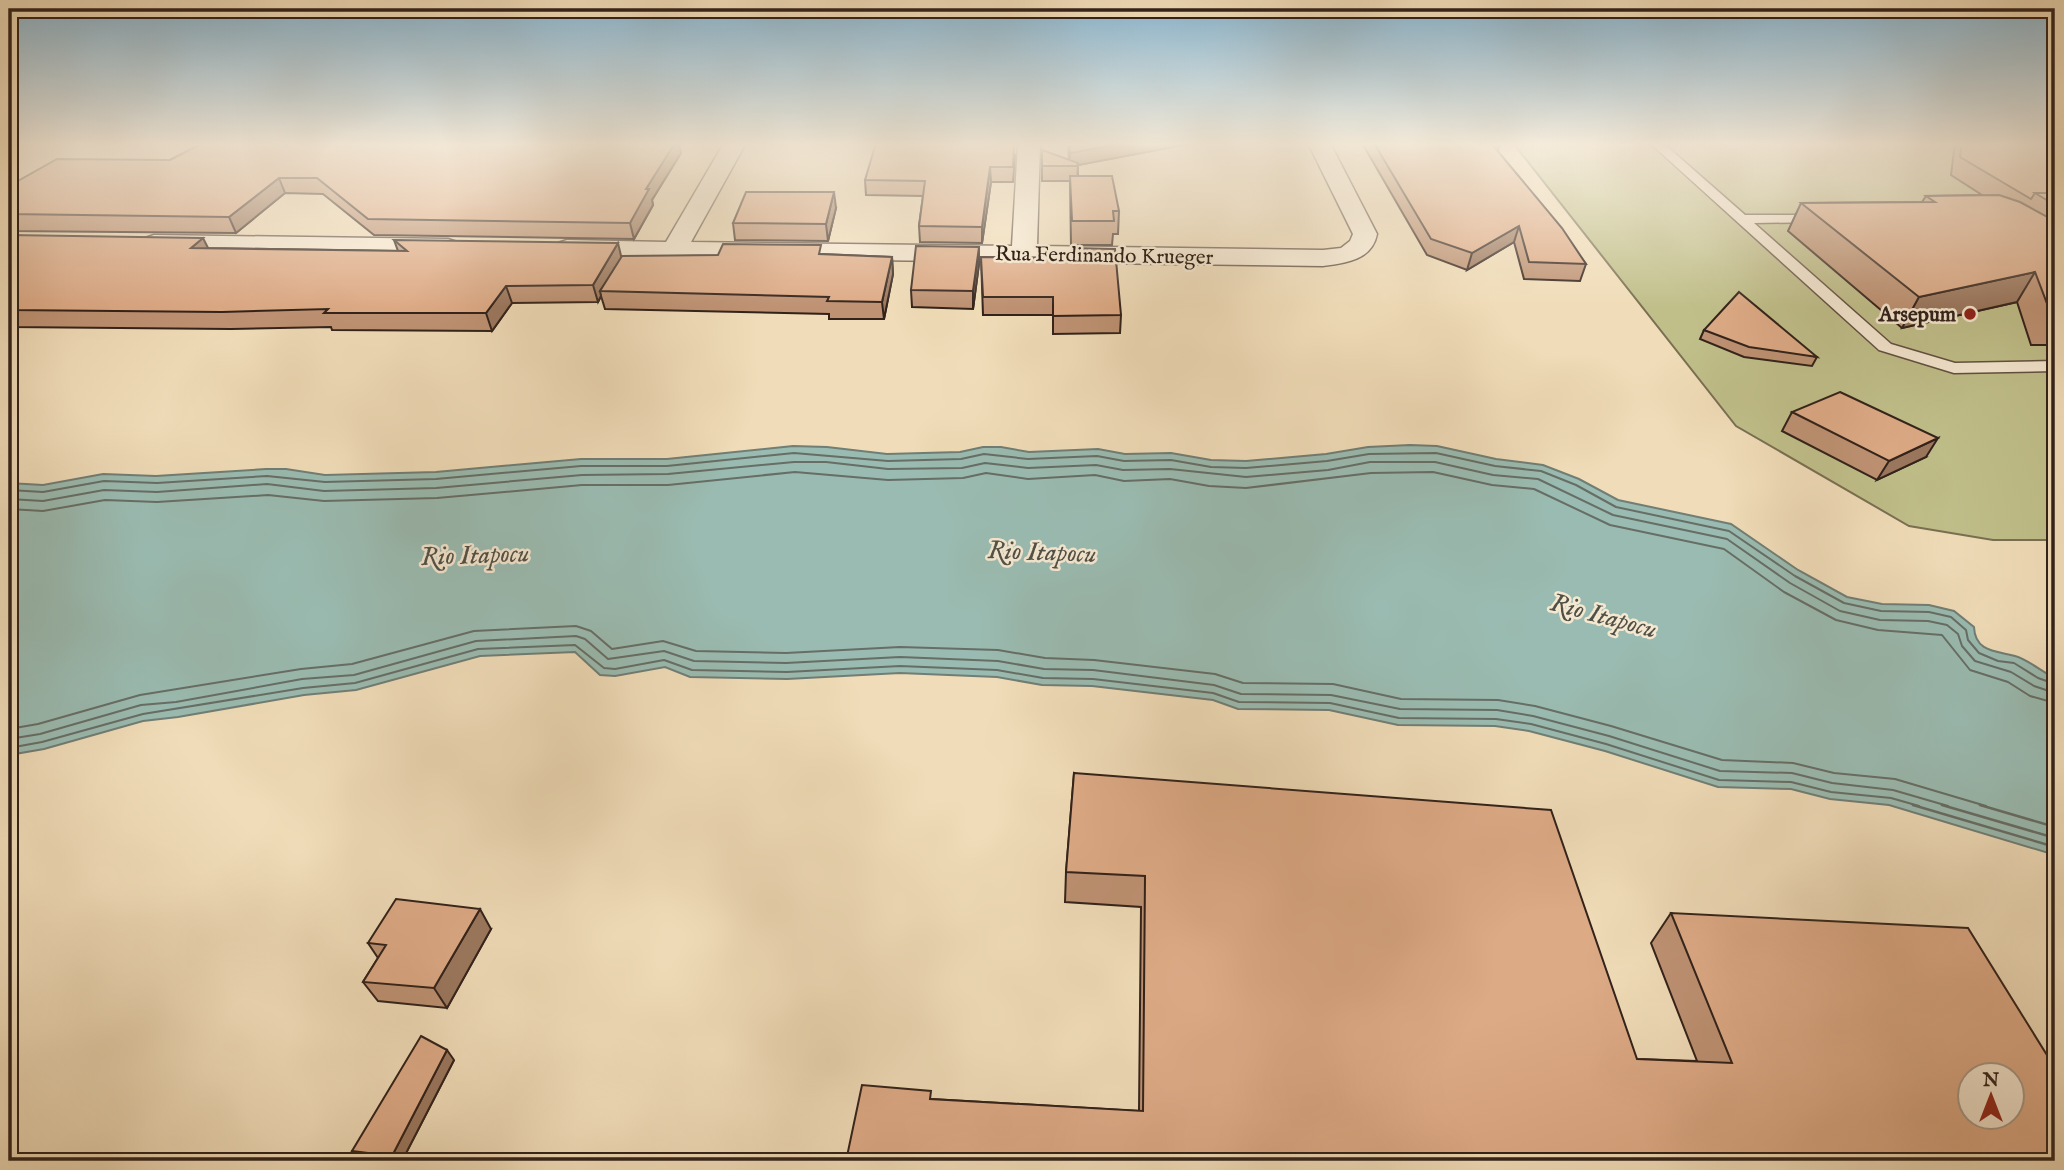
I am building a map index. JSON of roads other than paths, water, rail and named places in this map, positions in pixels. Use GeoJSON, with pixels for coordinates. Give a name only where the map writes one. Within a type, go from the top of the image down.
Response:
{"type":"FeatureCollection","features":[{"type":"Feature","properties":{"kind":"street"},"geometry":{"type":"LineString","coordinates":[[674,250],[704,198]]}},
{"type":"Feature","properties":{"kind":"street"},"geometry":{"type":"LineString","coordinates":[[1024,254],[1026,198]]}},
{"type":"Feature","properties":{"kind":"street","name":"Rua Ferdinando Krueger"},"geometry":{"type":"LineString","coordinates":[[549,248],[1323,258],[1343,255],[1364,243],[1364,234],[1346,198]]}},
{"type":"Feature","properties":{"kind":"street"},"geometry":{"type":"LineString","coordinates":[[134,243],[466,247]]}},
{"type":"Feature","properties":{"kind":"lane"},"geometry":{"type":"LineString","coordinates":[[1717,198],[1885,347],[1954,369],[2055,366]]}},
{"type":"Feature","properties":{"kind":"lane"},"geometry":{"type":"LineString","coordinates":[[1741,219],[1836,218]]}},
{"type":"Feature","properties":{"kind":"water","name":"Rio Itapocu"},"geometry":{"type":"Polygon","coordinates":[[[1410,445],[1437,446],[1496,459],[1543,465],[1579,479],[1618,500],[1731,524],[1798,570],[1847,597],[1882,604],[1929,605],[1954,611],[1974,627],[1975,635],[1982,646],[2020,658],[2055,678],[2055,855],[1889,805],[1830,799],[1791,789],[1718,787],[1605,751],[1529,731],[1495,726],[1398,725],[1329,710],[1238,709],[1213,700],[1092,686],[1042,685],[997,677],[900,673],[787,679],[690,677],[665,667],[615,676],[600,675],[575,652],[480,656],[356,690],[304,695],[143,721],[44,749],[9,755],[9,483],[43,485],[103,474],[156,476],[266,469],[325,475],[436,472],[581,459],[667,459],[793,446],[887,454],[960,452],[983,447],[1029,452],[1098,449],[1125,454],[1171,453],[1211,460],[1246,461],[1410,445]]]}},
{"type":"Feature","properties":{"kind":"place","name":"Arsepum"},"geometry":{"type":"Point","coordinates":[1970,314]}}]}
